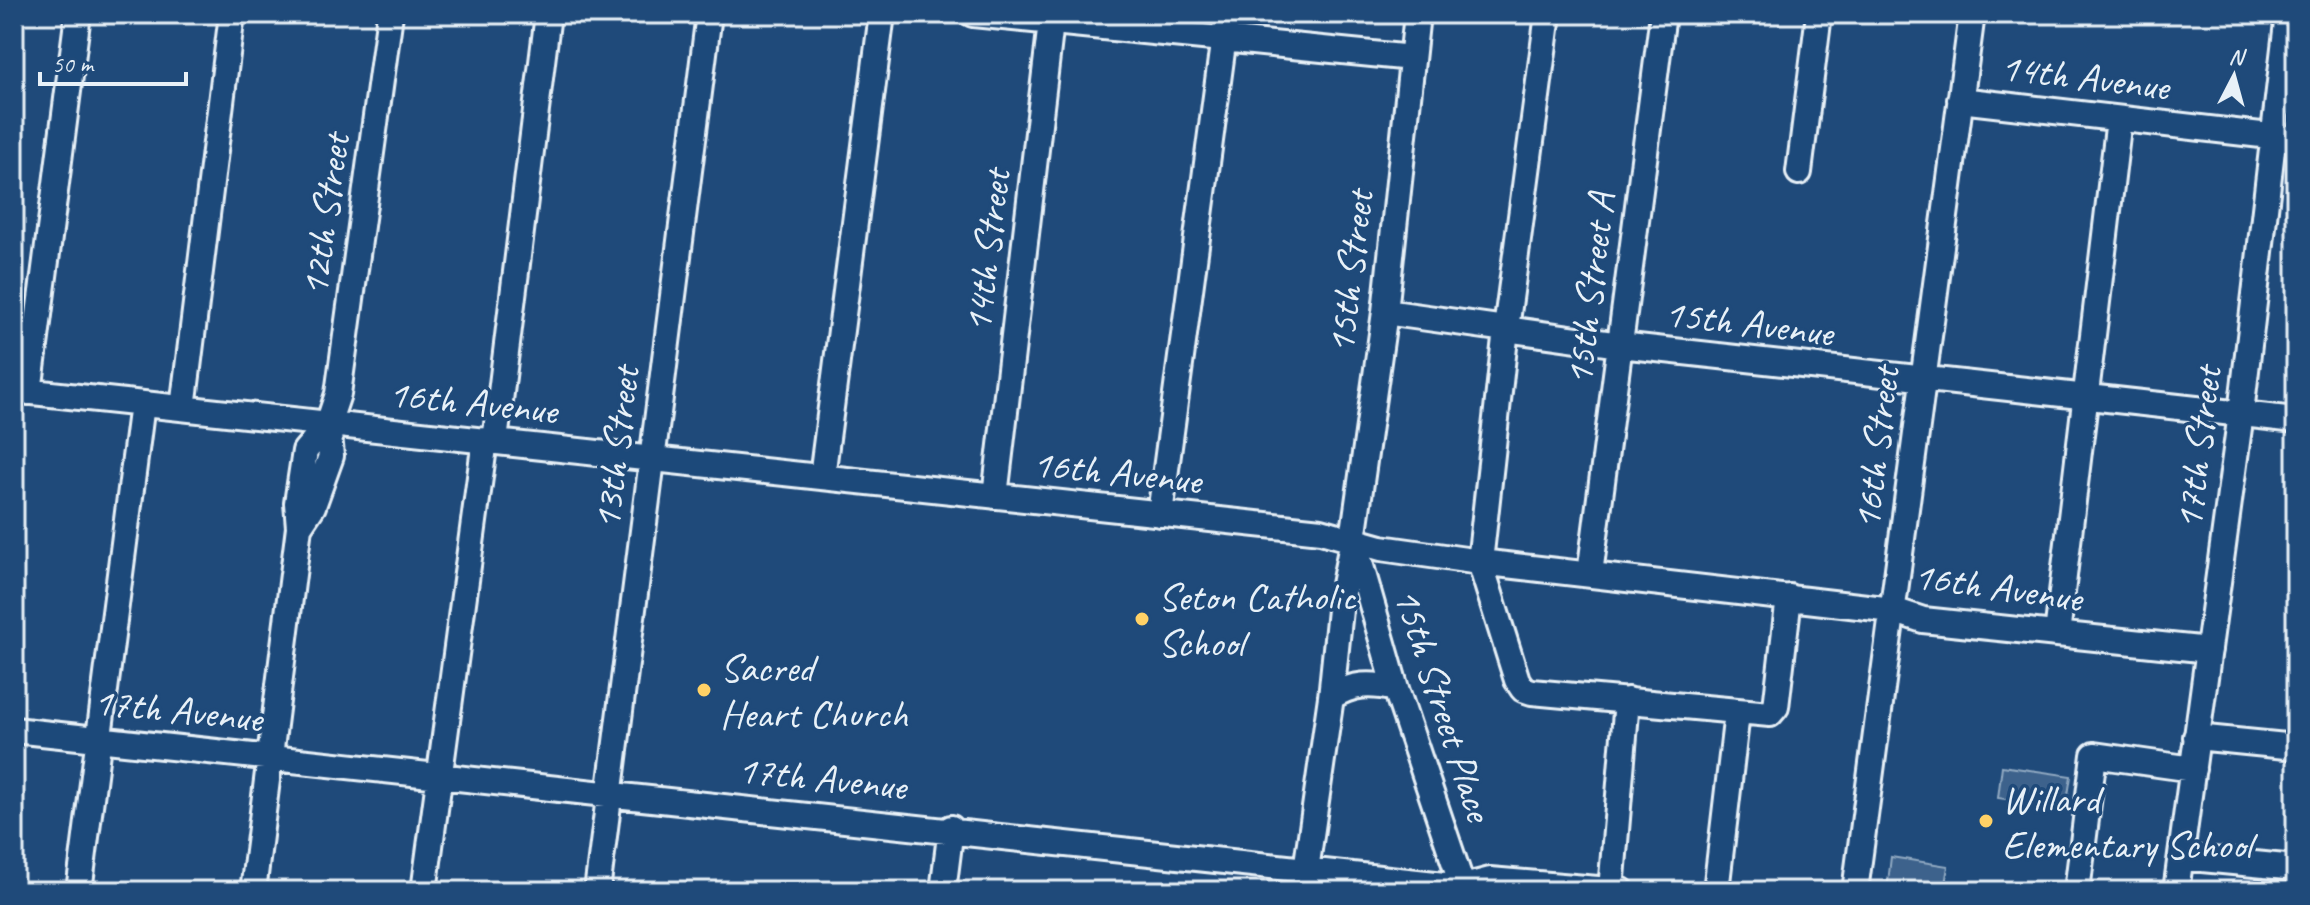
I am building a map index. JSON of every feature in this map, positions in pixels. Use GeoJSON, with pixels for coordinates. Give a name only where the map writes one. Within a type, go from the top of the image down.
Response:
{"type":"FeatureCollection","features":[{"type":"Feature","properties":{"kind":"street"},"geometry":{"type":"LineString","coordinates":[[21,391],[78,14]]}},
{"type":"Feature","properties":{"kind":"street"},"geometry":{"type":"LineString","coordinates":[[183,408],[232,14]]}},
{"type":"Feature","properties":{"kind":"street","name":"12th Street"},"geometry":{"type":"LineString","coordinates":[[253,891],[299,527],[297,503],[305,451],[328,424],[338,394],[390,14]]}},
{"type":"Feature","properties":{"kind":"street"},"geometry":{"type":"LineString","coordinates":[[424,891],[548,14]]}},
{"type":"Feature","properties":{"kind":"street","name":"13th Street"},"geometry":{"type":"LineString","coordinates":[[597,891],[709,14]]}},
{"type":"Feature","properties":{"kind":"street"},"geometry":{"type":"LineString","coordinates":[[822,477],[882,14]]}},
{"type":"Feature","properties":{"kind":"street"},"geometry":{"type":"LineString","coordinates":[[973,14],[1052,18],[1412,58]]}},
{"type":"Feature","properties":{"kind":"street"},"geometry":{"type":"LineString","coordinates":[[1160,514],[1227,14]]}},
{"type":"Feature","properties":{"kind":"street","name":"15th Street"},"geometry":{"type":"LineString","coordinates":[[1331,697],[1341,600],[1353,539],[1385,312],[1417,14]]}},
{"type":"Feature","properties":{"kind":"street"},"geometry":{"type":"LineString","coordinates":[[1548,14],[1506,329],[1480,562],[1517,680],[1523,689],[1770,714],[1776,707],[1789,597]]}},
{"type":"Feature","properties":{"kind":"street","name":"15th Street A"},"geometry":{"type":"LineString","coordinates":[[1590,574],[1663,14]]}},
{"type":"Feature","properties":{"kind":"street"},"geometry":{"type":"LineString","coordinates":[[1799,172],[1819,14]]}},
{"type":"Feature","properties":{"kind":"street","name":"16th Street"},"geometry":{"type":"LineString","coordinates":[[1855,891],[1972,14]]}},
{"type":"Feature","properties":{"kind":"street","name":"17th Street"},"geometry":{"type":"LineString","coordinates":[[2176,891],[2241,413],[2284,138],[2288,14]]}},
{"type":"Feature","properties":{"kind":"street","name":"14th Street"},"geometry":{"type":"LineString","coordinates":[[995,496],[1052,18]]}},
{"type":"Feature","properties":{"kind":"street","name":"14th Avenue"},"geometry":{"type":"LineString","coordinates":[[1960,100],[2284,138]]}},
{"type":"Feature","properties":{"kind":"street"},"geometry":{"type":"LineString","coordinates":[[2057,634],[2119,119]]}},
{"type":"Feature","properties":{"kind":"street","name":"15th Avenue"},"geometry":{"type":"LineString","coordinates":[[1385,312],[1620,345],[2296,420]]}},
{"type":"Feature","properties":{"kind":"street","name":"16th Avenue"},"geometry":{"type":"LineString","coordinates":[[21,391],[1321,531],[1381,548],[1480,562],[1893,610],[1923,620],[2209,650]]}},
{"type":"Feature","properties":{"kind":"street"},"geometry":{"type":"LineString","coordinates":[[79,891],[142,404]]}},
{"type":"Feature","properties":{"kind":"street","name":"15th Street Place"},"geometry":{"type":"LineString","coordinates":[[1353,539],[1396,689],[1464,889]]}},
{"type":"Feature","properties":{"kind":"street"},"geometry":{"type":"LineString","coordinates":[[1304,880],[1331,697],[1345,688],[1359,685],[1376,684],[1396,689]]}},
{"type":"Feature","properties":{"kind":"street"},"geometry":{"type":"LineString","coordinates":[[1611,890],[1627,700]]}},
{"type":"Feature","properties":{"kind":"street"},"geometry":{"type":"LineString","coordinates":[[1716,891],[1737,713]]}},
{"type":"Feature","properties":{"kind":"street","name":"17th Avenue"},"geometry":{"type":"LineString","coordinates":[[14,730],[951,828],[1304,880],[1464,889],[1490,880],[1622,891]]}},
{"type":"Feature","properties":{"kind":"street"},"geometry":{"type":"LineString","coordinates":[[2196,737],[2296,747]]}},
{"type":"Feature","properties":{"kind":"street"},"geometry":{"type":"LineString","coordinates":[[2077,891],[2094,755],[2193,769]]}},
{"type":"Feature","properties":{"kind":"street"},"geometry":{"type":"LineString","coordinates":[[943,891],[951,828]]}},
{"type":"Feature","properties":{"kind":"street"},"geometry":{"type":"LineString","coordinates":[[2181,857],[2296,868]]}},
{"type":"Feature","properties":{"kind":"shaded area"},"geometry":{"type":"Polygon","coordinates":[[[2002,766],[2071,776],[2066,808],[1998,798],[2002,766]]]}},
{"type":"Feature","properties":{"kind":"shaded area"},"geometry":{"type":"Polygon","coordinates":[[[1891,857],[1948,866],[1944,891],[1887,891],[1891,857]]]}},
{"type":"Feature","properties":{"kind":"place","name":"Seton Catholic School"},"geometry":{"type":"Point","coordinates":[1142,619]}},
{"type":"Feature","properties":{"kind":"place","name":"Sacred Heart Church"},"geometry":{"type":"Point","coordinates":[704,690]}},
{"type":"Feature","properties":{"kind":"place","name":"Willard Elementary School"},"geometry":{"type":"Point","coordinates":[1986,821]}}]}
